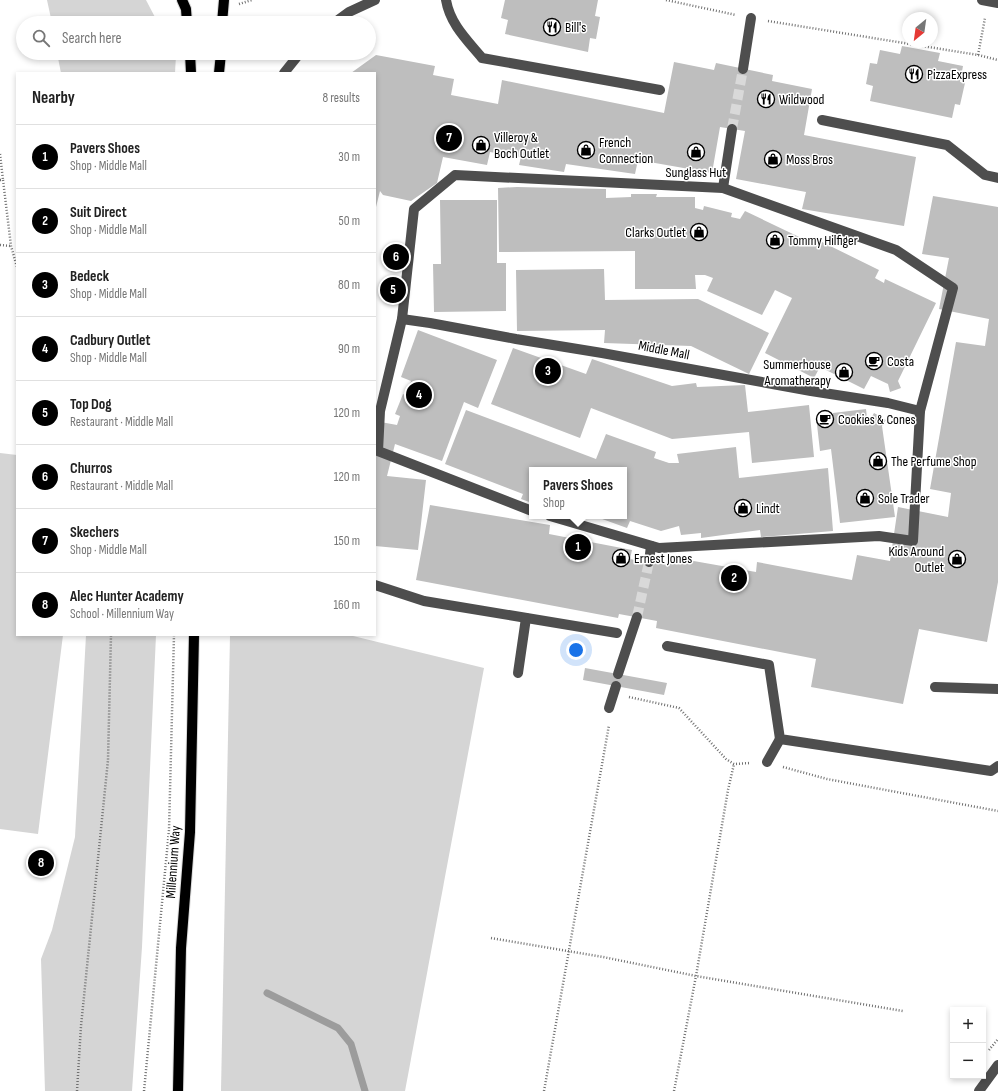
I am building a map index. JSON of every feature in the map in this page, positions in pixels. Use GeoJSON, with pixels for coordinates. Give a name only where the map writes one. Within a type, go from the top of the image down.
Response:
{"type":"FeatureCollection","features":[{"type":"Feature","properties":{"kind":"main road"},"geometry":{"type":"LineString","coordinates":[[182,0],[186,9],[186,16]]}},
{"type":"Feature","properties":{"kind":"main road"},"geometry":{"type":"LineString","coordinates":[[223,16],[224,0]]}},
{"type":"Feature","properties":{"kind":"main road"},"geometry":{"type":"LineString","coordinates":[[190,60],[191,72]]}},
{"type":"Feature","properties":{"kind":"main road"},"geometry":{"type":"LineString","coordinates":[[219,72],[220,60]]}},
{"type":"Feature","properties":{"kind":"main road","name":"Millennium Way"},"geometry":{"type":"LineString","coordinates":[[178,1091],[181,948],[190,832],[194,636]]}},
{"type":"Feature","properties":{"kind":"street"},"geometry":{"type":"LineString","coordinates":[[344,16],[375,0]]}},
{"type":"Feature","properties":{"kind":"street"},"geometry":{"type":"LineString","coordinates":[[446,0],[447,7],[455,26],[482,58],[660,90]]}},
{"type":"Feature","properties":{"kind":"street"},"geometry":{"type":"LineString","coordinates":[[743,69],[751,18]]}},
{"type":"Feature","properties":{"kind":"street"},"geometry":{"type":"LineString","coordinates":[[285,72],[294,60]]}},
{"type":"Feature","properties":{"kind":"street"},"geometry":{"type":"LineString","coordinates":[[822,120],[947,145],[985,175],[998,178]]}},
{"type":"Feature","properties":{"kind":"street"},"geometry":{"type":"LineString","coordinates":[[723,188],[732,129]]}},
{"type":"Feature","properties":{"kind":"street"},"geometry":{"type":"LineString","coordinates":[[529,510],[378,451],[380,411],[402,319],[414,209],[455,175],[723,188],[896,250],[953,288],[920,411],[913,541],[879,536],[659,548],[560,519]]}},
{"type":"Feature","properties":{"kind":"street","name":"Middle Mall"},"geometry":{"type":"LineString","coordinates":[[402,319],[797,389],[888,403],[920,411]]}},
{"type":"Feature","properties":{"kind":"street"},"geometry":{"type":"LineString","coordinates":[[649,562],[651,546]]}},
{"type":"Feature","properties":{"kind":"street"},"geometry":{"type":"LineString","coordinates":[[376,585],[424,601],[617,633]]}},
{"type":"Feature","properties":{"kind":"street"},"geometry":{"type":"LineString","coordinates":[[518,673],[526,618]]}},
{"type":"Feature","properties":{"kind":"street"},"geometry":{"type":"LineString","coordinates":[[618,674],[638,618]]}},
{"type":"Feature","properties":{"kind":"street"},"geometry":{"type":"LineString","coordinates":[[667,646],[769,665],[780,739],[767,762]]}},
{"type":"Feature","properties":{"kind":"street"},"geometry":{"type":"LineString","coordinates":[[935,687],[998,689]]}},
{"type":"Feature","properties":{"kind":"street"},"geometry":{"type":"LineString","coordinates":[[609,708],[615,690]]}},
{"type":"Feature","properties":{"kind":"street"},"geometry":{"type":"LineString","coordinates":[[780,739],[991,772],[998,766]]}},
{"type":"Feature","properties":{"kind":"street"},"geometry":{"type":"LineString","coordinates":[[979,1091],[998,1065]]}},
{"type":"Feature","properties":{"kind":"path"},"geometry":{"type":"LineString","coordinates":[[666,0],[751,18],[978,55],[998,60]]}},
{"type":"Feature","properties":{"kind":"path"},"geometry":{"type":"LineString","coordinates":[[978,55],[989,1]]}},
{"type":"Feature","properties":{"kind":"path"},"geometry":{"type":"LineString","coordinates":[[0,154],[11,246],[16,264]]}},
{"type":"Feature","properties":{"kind":"path"},"geometry":{"type":"LineString","coordinates":[[0,245],[11,246]]}},
{"type":"Feature","properties":{"kind":"path"},"geometry":{"type":"LineString","coordinates":[[77,1091],[81,1026],[108,760],[110,636]]}},
{"type":"Feature","properties":{"kind":"path"},"geometry":{"type":"LineString","coordinates":[[144,1091],[169,830],[174,636]]}},
{"type":"Feature","properties":{"kind":"path"},"geometry":{"type":"LineString","coordinates":[[615,690],[679,708],[726,758],[734,764],[767,762],[827,779],[998,811]]}},
{"type":"Feature","properties":{"kind":"path"},"geometry":{"type":"LineString","coordinates":[[544,1091],[610,718],[609,708]]}},
{"type":"Feature","properties":{"kind":"path"},"geometry":{"type":"LineString","coordinates":[[674,1091],[696,976],[728,790],[734,764]]}},
{"type":"Feature","properties":{"kind":"path"},"geometry":{"type":"LineString","coordinates":[[491,938],[568,951],[696,976],[903,1011]]}},
{"type":"Feature","properties":{"kind":"shaded area"},"geometry":{"type":"Polygon","coordinates":[[[47,0],[146,0],[154,16],[50,16],[47,0]]]}},
{"type":"Feature","properties":{"kind":"shaded area"},"geometry":{"type":"Polygon","coordinates":[[[58,60],[176,60],[175,72],[61,72],[58,60]]]}},
{"type":"Feature","properties":{"kind":"shaded area"},"geometry":{"type":"Polygon","coordinates":[[[0,453],[16,455],[16,636],[63,636],[38,834],[0,829],[0,453]]]}},
{"type":"Feature","properties":{"kind":"shaded area"},"geometry":{"type":"Polygon","coordinates":[[[86,636],[156,636],[142,947],[132,1091],[45,1091],[41,959],[52,930],[75,837],[86,636]]]}},
{"type":"Feature","properties":{"kind":"shaded area"},"geometry":{"type":"Polygon","coordinates":[[[230,636],[353,636],[484,668],[405,1091],[221,1091],[230,636]]]}},
{"type":"Feature","properties":{"kind":"building","name":"Bill's"},"geometry":{"type":"Polygon","coordinates":[[[505,0],[598,0],[595,16],[600,17],[596,39],[590,38],[588,52],[505,34],[508,20],[501,18],[505,0]]]}},
{"type":"Feature","properties":{"kind":"building","name":"PizzaExpress"},"geometry":{"type":"Polygon","coordinates":[[[902,46],[902,48],[913,48],[940,53],[938,61],[963,66],[960,82],[965,83],[960,105],[955,104],[952,118],[870,101],[873,86],[866,84],[870,63],[877,64],[880,50],[900,54],[902,46]]]}},
{"type":"Feature","properties":{"kind":"building"},"geometry":{"type":"Polygon","coordinates":[[[376,55],[435,66],[433,75],[454,79],[451,95],[498,104],[502,80],[664,113],[674,62],[714,70],[716,63],[773,75],[772,81],[812,89],[804,135],[916,157],[904,226],[802,209],[806,192],[736,179],[745,131],[720,127],[712,173],[638,160],[635,174],[566,164],[564,172],[519,165],[521,157],[490,152],[487,165],[443,157],[437,183],[411,201],[383,195],[380,191],[376,207],[376,72],[352,72],[369,60],[376,60],[376,55]]]}},
{"type":"Feature","properties":{"kind":"building"},"geometry":{"type":"Polygon","coordinates":[[[498,188],[606,189],[606,198],[631,197],[631,194],[657,194],[656,197],[695,197],[695,208],[703,210],[704,206],[732,213],[731,217],[740,219],[745,211],[816,245],[818,240],[879,270],[875,278],[884,283],[885,279],[936,303],[898,381],[901,388],[890,392],[888,384],[871,376],[864,389],[820,367],[814,378],[765,353],[792,298],[775,290],[762,315],[707,291],[713,278],[705,275],[695,275],[696,289],[635,289],[635,251],[499,252],[498,188]]]}},
{"type":"Feature","properties":{"kind":"building"},"geometry":{"type":"Polygon","coordinates":[[[933,196],[998,207],[998,582],[987,642],[919,629],[903,704],[811,687],[816,659],[656,628],[657,621],[619,614],[618,618],[416,580],[430,505],[550,525],[549,534],[632,550],[630,559],[669,565],[671,557],[756,572],[757,562],[852,580],[857,555],[890,561],[898,507],[948,517],[951,493],[930,489],[956,342],[985,346],[989,319],[939,309],[949,258],[922,254],[933,196]]]}},
{"type":"Feature","properties":{"kind":"building"},"geometry":{"type":"Polygon","coordinates":[[[440,200],[497,200],[497,263],[506,263],[506,311],[434,312],[433,264],[441,264],[440,200]]]}},
{"type":"Feature","properties":{"kind":"building"},"geometry":{"type":"Polygon","coordinates":[[[604,269],[605,300],[698,299],[769,333],[749,374],[691,346],[604,343],[605,330],[517,331],[516,270],[604,269]]]}},
{"type":"Feature","properties":{"kind":"building"},"geometry":{"type":"Polygon","coordinates":[[[418,330],[497,360],[478,408],[464,402],[442,461],[395,444],[387,476],[426,480],[418,550],[376,546],[376,421],[397,425],[400,416],[395,414],[403,394],[405,395],[411,381],[401,377],[418,330]]]}},
{"type":"Feature","properties":{"kind":"building"},"geometry":{"type":"Polygon","coordinates":[[[513,348],[586,374],[592,359],[672,386],[696,383],[697,387],[745,385],[748,412],[809,405],[814,457],[752,463],[749,432],[672,439],[591,408],[580,438],[491,404],[513,348]]]}},
{"type":"Feature","properties":{"kind":"building"},"geometry":{"type":"Polygon","coordinates":[[[866,409],[867,418],[870,420],[874,413],[886,420],[882,426],[895,517],[840,523],[831,449],[820,451],[816,416],[833,415],[833,413],[866,409]]]}},
{"type":"Feature","properties":{"kind":"building"},"geometry":{"type":"Polygon","coordinates":[[[466,410],[596,459],[606,434],[656,452],[654,458],[669,463],[679,463],[677,454],[736,447],[739,478],[828,468],[833,531],[761,537],[760,530],[701,538],[701,533],[681,535],[679,526],[661,531],[630,521],[627,528],[602,519],[627,519],[627,467],[529,467],[529,502],[521,499],[523,494],[445,464],[466,410]]]}},
{"type":"Feature","properties":{"kind":"building"},"geometry":{"type":"Polygon","coordinates":[[[585,668],[667,683],[664,695],[583,680],[585,668]]]}},
{"type":"Feature","properties":{"kind":"waterway"},"geometry":{"type":"LineString","coordinates":[[267,993],[338,1028],[351,1044],[365,1091]]}},
{"type":"Feature","properties":{"kind":"tunnel"},"geometry":{"type":"LineString","coordinates":[[732,129],[743,69]]}},
{"type":"Feature","properties":{"kind":"tunnel"},"geometry":{"type":"LineString","coordinates":[[637,617],[649,562]]}},
{"type":"Feature","properties":{"kind":"place","name":"Bill's"},"geometry":{"type":"Point","coordinates":[552,27]}},
{"type":"Feature","properties":{"kind":"place","name":"PizzaExpress"},"geometry":{"type":"Point","coordinates":[914,74]}},
{"type":"Feature","properties":{"kind":"place","name":"Wildwood"},"geometry":{"type":"Point","coordinates":[766,99]}},
{"type":"Feature","properties":{"kind":"place","name":"Skechers"},"geometry":{"type":"Point","coordinates":[449,138]}},
{"type":"Feature","properties":{"kind":"place","name":"Villeroy & Boch Outlet"},"geometry":{"type":"Point","coordinates":[481,145]}},
{"type":"Feature","properties":{"kind":"place","name":"French Connection"},"geometry":{"type":"Point","coordinates":[586,150]}},
{"type":"Feature","properties":{"kind":"place","name":"Sunglass Hut"},"geometry":{"type":"Point","coordinates":[696,152]}},
{"type":"Feature","properties":{"kind":"place","name":"Moss Bros"},"geometry":{"type":"Point","coordinates":[773,159]}},
{"type":"Feature","properties":{"kind":"place","name":"Clarks Outlet"},"geometry":{"type":"Point","coordinates":[699,232]}},
{"type":"Feature","properties":{"kind":"place","name":"Tommy Hilfiger"},"geometry":{"type":"Point","coordinates":[775,240]}},
{"type":"Feature","properties":{"kind":"place","name":"Churros"},"geometry":{"type":"Point","coordinates":[396,257]}},
{"type":"Feature","properties":{"kind":"place","name":"Top Dog"},"geometry":{"type":"Point","coordinates":[393,290]}},
{"type":"Feature","properties":{"kind":"place","name":"Costa"},"geometry":{"type":"Point","coordinates":[874,361]}},
{"type":"Feature","properties":{"kind":"place","name":"Bedeck"},"geometry":{"type":"Point","coordinates":[548,371]}},
{"type":"Feature","properties":{"kind":"place","name":"Summerhouse Aromatherapy"},"geometry":{"type":"Point","coordinates":[844,372]}},
{"type":"Feature","properties":{"kind":"place","name":"Cadbury Outlet"},"geometry":{"type":"Point","coordinates":[419,395]}},
{"type":"Feature","properties":{"kind":"place","name":"Cookies & Cones"},"geometry":{"type":"Point","coordinates":[825,419]}},
{"type":"Feature","properties":{"kind":"place","name":"The Perfume Shop"},"geometry":{"type":"Point","coordinates":[878,461]}},
{"type":"Feature","properties":{"kind":"place","name":"Sole Trader"},"geometry":{"type":"Point","coordinates":[865,498]}},
{"type":"Feature","properties":{"kind":"place","name":"Lindt"},"geometry":{"type":"Point","coordinates":[743,508]}},
{"type":"Feature","properties":{"kind":"place","name":"Pavers Shoes"},"geometry":{"type":"Point","coordinates":[578,547]}},
{"type":"Feature","properties":{"kind":"place","name":"Ernest Jones"},"geometry":{"type":"Point","coordinates":[621,558]}},
{"type":"Feature","properties":{"kind":"place","name":"Kids Around Outlet"},"geometry":{"type":"Point","coordinates":[957,559]}},
{"type":"Feature","properties":{"kind":"place","name":"Suit Direct"},"geometry":{"type":"Point","coordinates":[734,578]}},
{"type":"Feature","properties":{"kind":"place","name":"Alec Hunter Academy"},"geometry":{"type":"Point","coordinates":[41,863]}}]}
